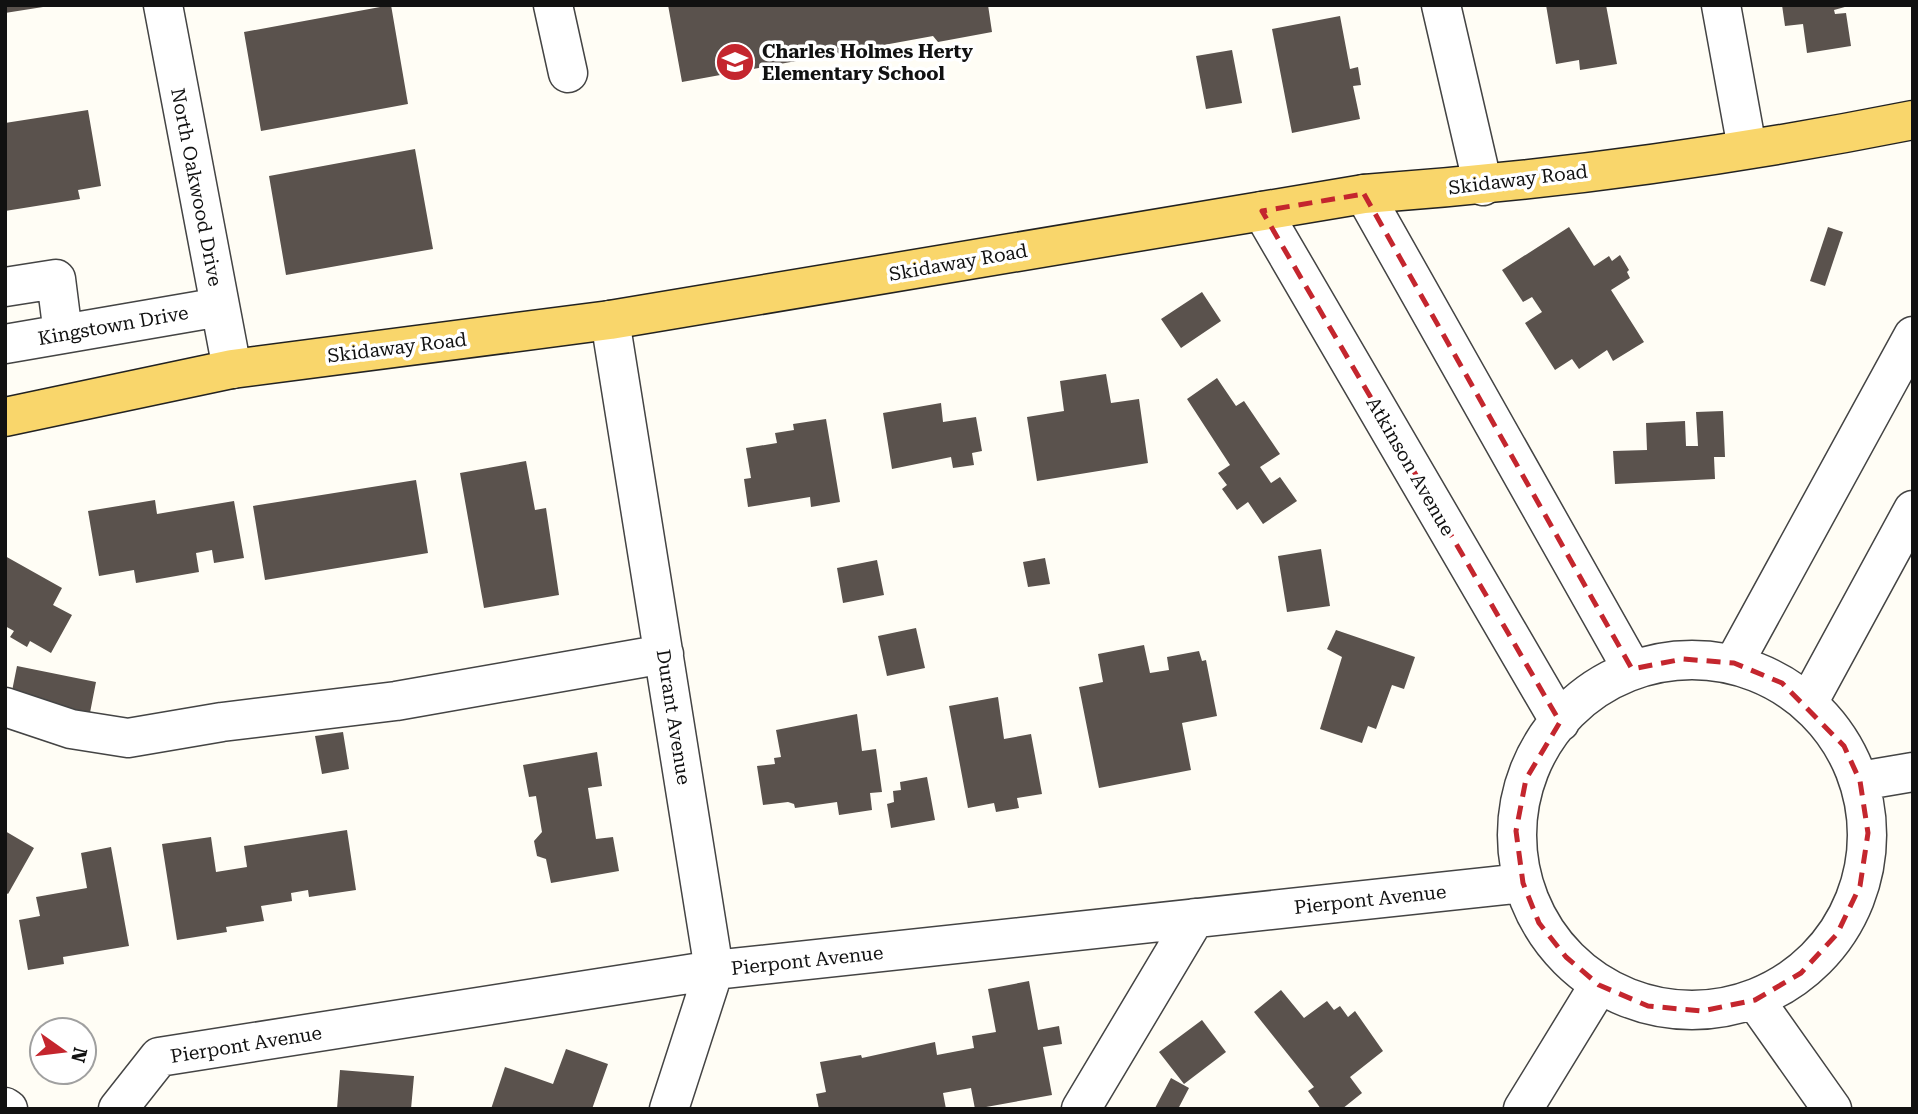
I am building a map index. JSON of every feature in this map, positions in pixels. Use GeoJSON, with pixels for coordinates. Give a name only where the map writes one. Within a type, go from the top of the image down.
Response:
{"type":"FeatureCollection","features":[{"type":"Feature","properties":{"kind":"main road","name":"Skidaway Road"},"geometry":{"type":"LineString","coordinates":[[5,417],[232,369],[610,320],[1364,194],[1483,186],[1747,148],[1907,116]]}},
{"type":"Feature","properties":{"kind":"street","name":"North Oakwood Drive"},"geometry":{"type":"LineString","coordinates":[[163,5],[232,369]]}},
{"type":"Feature","properties":{"kind":"street"},"geometry":{"type":"LineString","coordinates":[[553,5],[568,73]]}},
{"type":"Feature","properties":{"kind":"street"},"geometry":{"type":"LineString","coordinates":[[1441,5],[1483,186]]}},
{"type":"Feature","properties":{"kind":"street"},"geometry":{"type":"LineString","coordinates":[[1721,5],[1747,148]]}},
{"type":"Feature","properties":{"kind":"street"},"geometry":{"type":"LineString","coordinates":[[1364,194],[1633,669]]}},
{"type":"Feature","properties":{"kind":"street","name":"Atkinson Avenue"},"geometry":{"type":"LineString","coordinates":[[1262,211],[1560,722]]}},
{"type":"Feature","properties":{"kind":"street"},"geometry":{"type":"LineString","coordinates":[[5,287],[56,279],[63,334]]}},
{"type":"Feature","properties":{"kind":"street","name":"Kingstown Drive"},"geometry":{"type":"LineString","coordinates":[[5,344],[220,307]]}},
{"type":"Feature","properties":{"kind":"street","name":"Durant Avenue"},"geometry":{"type":"LineString","coordinates":[[610,320],[714,970],[669,1109]]}},
{"type":"Feature","properties":{"kind":"street"},"geometry":{"type":"LineString","coordinates":[[1734,663],[1913,336]]}},
{"type":"Feature","properties":{"kind":"street"},"geometry":{"type":"LineString","coordinates":[[1808,703],[1913,510]]}},
{"type":"Feature","properties":{"kind":"street"},"geometry":{"type":"LineString","coordinates":[[5,707],[71,729],[128,738],[222,722],[396,701],[664,654]]}},
{"type":"Feature","properties":{"kind":"street"},"geometry":{"type":"LineString","coordinates":[[1683,659],[1734,663],[1782,683],[1808,703],[1844,746],[1860,781],[1868,833],[1860,886],[1838,934],[1801,973],[1755,1000],[1702,1011],[1648,1006],[1599,985],[1566,957],[1539,923],[1523,883],[1516,831],[1526,779],[1550,732],[1586,694],[1633,669],[1683,659]]}},
{"type":"Feature","properties":{"kind":"street"},"geometry":{"type":"LineString","coordinates":[[1860,781],[1913,772]]}},
{"type":"Feature","properties":{"kind":"street","name":"Pierpont Avenue"},"geometry":{"type":"LineString","coordinates":[[118,1109],[159,1057],[714,970],[1523,883]]}},
{"type":"Feature","properties":{"kind":"street"},"geometry":{"type":"LineString","coordinates":[[1081,1109],[1195,918]]}},
{"type":"Feature","properties":{"kind":"street"},"geometry":{"type":"LineString","coordinates":[[1523,1109],[1599,985]]}},
{"type":"Feature","properties":{"kind":"street"},"geometry":{"type":"LineString","coordinates":[[1755,1000],[1832,1109]]}},
{"type":"Feature","properties":{"kind":"highlighted area"},"geometry":{"type":"Polygon","coordinates":[[[1364,194],[1632,669],[1683,659],[1734,663],[1782,683],[1844,746],[1860,781],[1868,833],[1860,886],[1837,934],[1801,973],[1755,1000],[1702,1011],[1648,1006],[1599,985],[1566,957],[1539,923],[1523,883],[1516,831],[1526,779],[1560,722],[1262,211],[1364,194]]]}},
{"type":"Feature","properties":{"kind":"building"},"geometry":{"type":"Polygon","coordinates":[[[5,5],[43,5],[43,7],[5,13],[5,5]]]}},
{"type":"Feature","properties":{"kind":"building"},"geometry":{"type":"Polygon","coordinates":[[[391,5],[408,104],[261,131],[244,32],[391,5]]]}},
{"type":"Feature","properties":{"kind":"building","name":"Charles Holmes Herty Elementary School"},"geometry":{"type":"Polygon","coordinates":[[[668,5],[988,5],[992,32],[938,42],[933,36],[682,82],[668,5]]]}},
{"type":"Feature","properties":{"kind":"building"},"geometry":{"type":"Polygon","coordinates":[[[1546,5],[1606,5],[1617,64],[1580,70],[1579,60],[1556,64],[1546,5]]]}},
{"type":"Feature","properties":{"kind":"building"},"geometry":{"type":"Polygon","coordinates":[[[1782,5],[1852,5],[1834,10],[1835,14],[1846,13],[1851,46],[1807,53],[1803,24],[1785,26],[1782,5]]]}},
{"type":"Feature","properties":{"kind":"building"},"geometry":{"type":"Polygon","coordinates":[[[1340,16],[1350,69],[1358,67],[1361,85],[1353,86],[1360,119],[1292,133],[1272,29],[1340,16]]]}},
{"type":"Feature","properties":{"kind":"building"},"geometry":{"type":"Polygon","coordinates":[[[1232,50],[1242,103],[1206,109],[1196,56],[1232,50]]]}},
{"type":"Feature","properties":{"kind":"building"},"geometry":{"type":"Polygon","coordinates":[[[88,110],[101,186],[78,190],[80,199],[5,211],[5,123],[88,110]]]}},
{"type":"Feature","properties":{"kind":"building"},"geometry":{"type":"Polygon","coordinates":[[[415,149],[433,249],[286,275],[269,176],[415,149]]]}},
{"type":"Feature","properties":{"kind":"building"},"geometry":{"type":"Polygon","coordinates":[[[1569,227],[1594,266],[1609,256],[1612,261],[1620,255],[1629,270],[1627,272],[1630,278],[1611,290],[1644,342],[1613,361],[1607,350],[1579,369],[1572,359],[1555,370],[1525,323],[1542,312],[1532,297],[1523,302],[1502,270],[1569,227]]]}},
{"type":"Feature","properties":{"kind":"building"},"geometry":{"type":"Polygon","coordinates":[[[1828,227],[1843,232],[1825,286],[1810,281],[1828,227]]]}},
{"type":"Feature","properties":{"kind":"building"},"geometry":{"type":"Polygon","coordinates":[[[1202,292],[1221,321],[1181,348],[1161,319],[1202,292]]]}},
{"type":"Feature","properties":{"kind":"building"},"geometry":{"type":"Polygon","coordinates":[[[1106,374],[1111,403],[1139,399],[1148,463],[1037,481],[1027,417],[1064,411],[1060,381],[1106,374]]]}},
{"type":"Feature","properties":{"kind":"building"},"geometry":{"type":"Polygon","coordinates":[[[1217,378],[1236,406],[1244,401],[1280,454],[1260,467],[1271,483],[1280,477],[1297,501],[1263,524],[1248,502],[1237,510],[1222,489],[1227,485],[1218,473],[1230,465],[1187,399],[1217,378]]]}},
{"type":"Feature","properties":{"kind":"building"},"geometry":{"type":"Polygon","coordinates":[[[941,403],[943,422],[976,417],[982,451],[972,453],[974,465],[953,468],[951,457],[892,469],[883,413],[941,403]]]}},
{"type":"Feature","properties":{"kind":"building"},"geometry":{"type":"Polygon","coordinates":[[[1723,411],[1725,457],[1714,457],[1715,479],[1615,484],[1613,451],[1647,450],[1646,423],[1685,421],[1686,446],[1698,446],[1696,412],[1723,411]]]}},
{"type":"Feature","properties":{"kind":"building"},"geometry":{"type":"Polygon","coordinates":[[[826,419],[840,502],[811,507],[810,497],[748,507],[744,479],[751,478],[746,448],[777,443],[775,433],[794,430],[793,424],[826,419]]]}},
{"type":"Feature","properties":{"kind":"building"},"geometry":{"type":"Polygon","coordinates":[[[526,461],[535,510],[546,508],[559,595],[484,608],[460,473],[526,461]]]}},
{"type":"Feature","properties":{"kind":"building"},"geometry":{"type":"Polygon","coordinates":[[[416,480],[428,553],[265,580],[253,506],[416,480]]]}},
{"type":"Feature","properties":{"kind":"building"},"geometry":{"type":"Polygon","coordinates":[[[155,500],[157,514],[234,501],[244,558],[214,563],[212,550],[196,553],[199,572],[136,583],[134,570],[99,576],[88,511],[155,500]]]}},
{"type":"Feature","properties":{"kind":"building"},"geometry":{"type":"Polygon","coordinates":[[[1321,549],[1330,606],[1287,612],[1278,556],[1321,549]]]}},
{"type":"Feature","properties":{"kind":"building"},"geometry":{"type":"Polygon","coordinates":[[[5,556],[62,588],[53,605],[72,615],[51,653],[30,641],[27,647],[10,637],[14,631],[5,626],[5,556]]]}},
{"type":"Feature","properties":{"kind":"building"},"geometry":{"type":"Polygon","coordinates":[[[1045,558],[1050,584],[1028,587],[1023,562],[1045,558]]]}},
{"type":"Feature","properties":{"kind":"building"},"geometry":{"type":"Polygon","coordinates":[[[877,560],[884,595],[843,603],[837,568],[877,560]]]}},
{"type":"Feature","properties":{"kind":"building"},"geometry":{"type":"Polygon","coordinates":[[[916,628],[925,668],[887,676],[878,636],[916,628]]]}},
{"type":"Feature","properties":{"kind":"building"},"geometry":{"type":"Polygon","coordinates":[[[1336,630],[1415,657],[1404,689],[1392,685],[1376,729],[1368,726],[1362,743],[1320,729],[1342,657],[1327,649],[1336,630]]]}},
{"type":"Feature","properties":{"kind":"building"},"geometry":{"type":"Polygon","coordinates":[[[1144,645],[1150,673],[1169,670],[1167,657],[1199,651],[1202,661],[1206,660],[1217,716],[1182,723],[1191,770],[1099,788],[1079,687],[1103,682],[1098,654],[1144,645]]]}},
{"type":"Feature","properties":{"kind":"building"},"geometry":{"type":"Polygon","coordinates":[[[17,666],[96,682],[88,723],[10,701],[17,666]]]}},
{"type":"Feature","properties":{"kind":"building"},"geometry":{"type":"Polygon","coordinates":[[[998,697],[1004,739],[1031,734],[1042,794],[1017,798],[1019,808],[996,812],[994,803],[968,808],[949,706],[998,697]]]}},
{"type":"Feature","properties":{"kind":"building"},"geometry":{"type":"Polygon","coordinates":[[[857,714],[862,751],[876,749],[882,792],[870,793],[872,810],[839,815],[837,802],[795,808],[794,804],[788,802],[763,805],[757,766],[775,764],[774,758],[781,757],[776,730],[857,714]]]}},
{"type":"Feature","properties":{"kind":"building"},"geometry":{"type":"Polygon","coordinates":[[[343,732],[349,769],[322,774],[315,736],[343,732]]]}},
{"type":"Feature","properties":{"kind":"building"},"geometry":{"type":"Polygon","coordinates":[[[597,752],[602,786],[588,788],[596,839],[613,837],[619,871],[551,883],[546,859],[537,856],[534,841],[542,832],[536,796],[529,797],[523,765],[597,752]]]}},
{"type":"Feature","properties":{"kind":"building"},"geometry":{"type":"Polygon","coordinates":[[[927,777],[935,820],[891,828],[887,804],[894,802],[893,791],[901,790],[900,782],[927,777]]]}},
{"type":"Feature","properties":{"kind":"building"},"geometry":{"type":"Polygon","coordinates":[[[347,830],[356,890],[309,897],[308,890],[291,893],[292,901],[261,906],[264,921],[226,927],[227,932],[177,940],[162,844],[211,837],[216,872],[247,867],[244,846],[347,830]]]}},
{"type":"Feature","properties":{"kind":"building"},"geometry":{"type":"Polygon","coordinates":[[[5,831],[34,848],[8,894],[5,892],[5,831]]]}},
{"type":"Feature","properties":{"kind":"building"},"geometry":{"type":"Polygon","coordinates":[[[111,847],[129,946],[63,957],[64,964],[28,970],[19,920],[40,916],[36,897],[87,888],[81,853],[111,847]]]}},
{"type":"Feature","properties":{"kind":"building"},"geometry":{"type":"Polygon","coordinates":[[[1029,981],[1038,1030],[1059,1026],[1062,1044],[1043,1047],[1052,1095],[975,1109],[971,1088],[943,1093],[946,1109],[819,1109],[816,1094],[826,1092],[820,1062],[861,1055],[862,1058],[935,1042],[937,1055],[974,1048],[972,1036],[996,1032],[988,989],[1029,981]]]}},
{"type":"Feature","properties":{"kind":"building"},"geometry":{"type":"Polygon","coordinates":[[[1281,990],[1304,1018],[1327,1001],[1334,1010],[1340,1006],[1348,1017],[1355,1011],[1383,1051],[1350,1077],[1362,1093],[1342,1109],[1321,1109],[1308,1091],[1314,1087],[1254,1012],[1281,990]]]}},
{"type":"Feature","properties":{"kind":"building"},"geometry":{"type":"Polygon","coordinates":[[[1202,1020],[1226,1052],[1184,1084],[1159,1052],[1202,1020]]]}},
{"type":"Feature","properties":{"kind":"building"},"geometry":{"type":"Polygon","coordinates":[[[566,1049],[608,1064],[592,1109],[491,1109],[505,1067],[553,1084],[566,1049]]]}},
{"type":"Feature","properties":{"kind":"building"},"geometry":{"type":"Polygon","coordinates":[[[340,1070],[414,1076],[411,1109],[337,1109],[340,1070]]]}},
{"type":"Feature","properties":{"kind":"building"},"geometry":{"type":"Polygon","coordinates":[[[1171,1078],[1189,1088],[1178,1109],[1157,1109],[1155,1108],[1171,1078]]]}},
{"type":"Feature","properties":{"kind":"place","name":"Charles Holmes Herty Elementary School"},"geometry":{"type":"Point","coordinates":[735,62]}}]}
